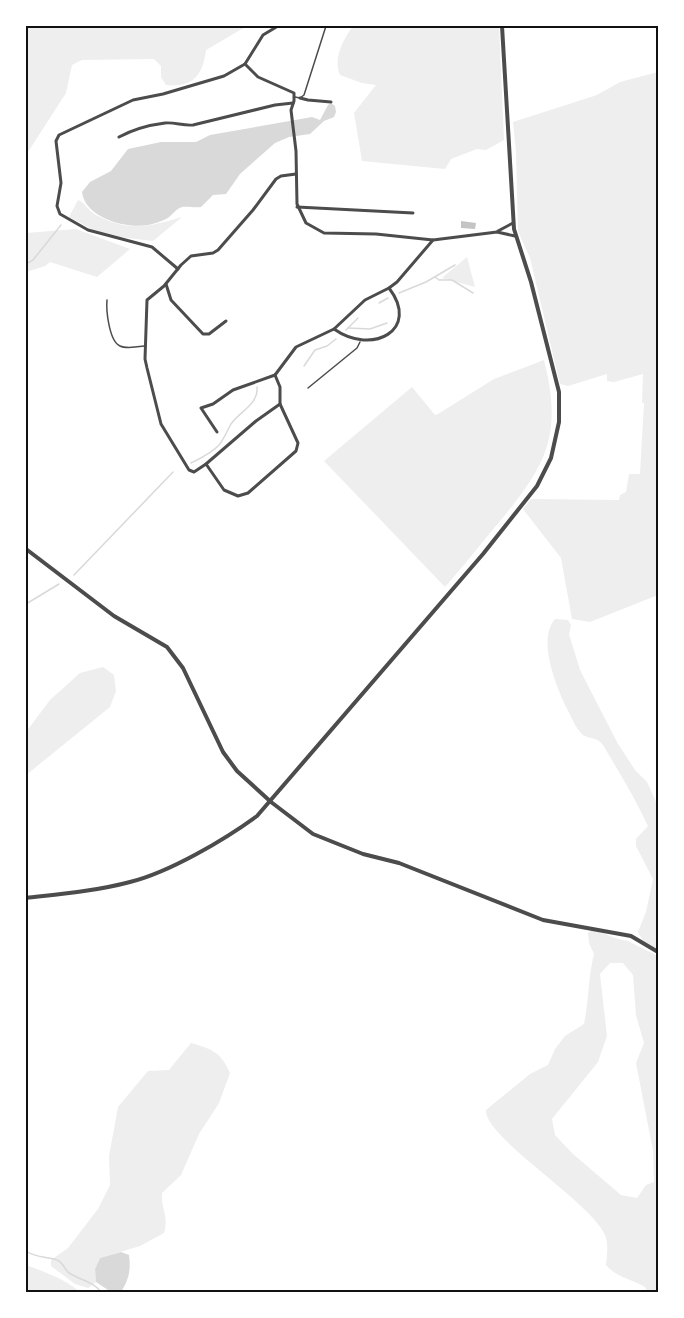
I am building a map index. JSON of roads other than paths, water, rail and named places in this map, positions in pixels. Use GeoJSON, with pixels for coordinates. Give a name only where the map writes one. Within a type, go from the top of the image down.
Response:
{"type":"FeatureCollection","features":[{"type":"Feature","properties":{"kind":"street"},"geometry":{"type":"LineString","coordinates":[[178,269],[152,247],[88,230],[60,214],[57,206],[61,183],[56,141],[59,135],[133,100],[163,94],[224,76],[245,64],[262,35],[278,26]]}},
{"type":"Feature","properties":{"kind":"street"},"geometry":{"type":"LineString","coordinates":[[26,898],[121,884],[164,870],[235,832],[257,816],[483,554],[537,486],[548,465],[559,422],[559,392],[529,275],[515,236],[502,26]]}},
{"type":"Feature","properties":{"kind":"street"},"geometry":{"type":"LineString","coordinates":[[245,64],[258,77],[292,91],[295,97],[291,107],[297,207],[306,223],[324,233],[376,234],[433,240],[496,232],[515,236]]}},
{"type":"Feature","properties":{"kind":"street"},"geometry":{"type":"LineString","coordinates":[[300,98],[331,102]]}},
{"type":"Feature","properties":{"kind":"street"},"geometry":{"type":"LineString","coordinates":[[119,137],[128,132],[166,123],[182,126],[193,125],[275,105],[294,103]]}},
{"type":"Feature","properties":{"kind":"street"},"geometry":{"type":"LineString","coordinates":[[280,404],[206,464],[194,472],[189,470],[161,424],[147,368],[145,346],[147,300],[166,284],[191,256],[213,253],[218,250],[276,179],[296,174]]}},
{"type":"Feature","properties":{"kind":"street"},"geometry":{"type":"LineString","coordinates":[[297,207],[413,213]]}},
{"type":"Feature","properties":{"kind":"street"},"geometry":{"type":"LineString","coordinates":[[496,232],[513,223]]}},
{"type":"Feature","properties":{"kind":"street"},"geometry":{"type":"LineString","coordinates":[[217,432],[201,408],[213,404],[233,390],[275,375],[296,347],[334,328],[365,300],[397,282],[433,240]]}},
{"type":"Feature","properties":{"kind":"street"},"geometry":{"type":"LineString","coordinates":[[166,284],[171,300],[202,334],[209,334],[226,321]]}},
{"type":"Feature","properties":{"kind":"street"},"geometry":{"type":"LineString","coordinates":[[334,328],[345,336],[360,341],[379,339],[397,326],[400,321],[395,299],[389,288]]}},
{"type":"Feature","properties":{"kind":"street"},"geometry":{"type":"LineString","coordinates":[[206,464],[225,490],[233,495],[243,496],[296,451],[298,443],[280,404],[280,387],[275,375]]}},
{"type":"Feature","properties":{"kind":"street"},"geometry":{"type":"LineString","coordinates":[[26,549],[114,616],[168,647],[183,668],[223,752],[237,771],[271,802],[313,834],[333,843],[399,863],[543,920],[631,936],[658,952]]}},
{"type":"Feature","properties":{"kind":"lane"},"geometry":{"type":"LineString","coordinates":[[295,97],[300,98],[304,95],[326,26]]}},
{"type":"Feature","properties":{"kind":"lane"},"geometry":{"type":"LineString","coordinates":[[107,300],[107,315],[117,345],[122,348],[145,346]]}},
{"type":"Feature","properties":{"kind":"lane"},"geometry":{"type":"LineString","coordinates":[[308,388],[357,348],[360,341]]}},
{"type":"Feature","properties":{"kind":"waterway"},"geometry":{"type":"LineString","coordinates":[[26,264],[33,260],[61,225]]}},
{"type":"Feature","properties":{"kind":"waterway"},"geometry":{"type":"LineString","coordinates":[[399,293],[426,282],[455,265]]}},
{"type":"Feature","properties":{"kind":"waterway"},"geometry":{"type":"LineString","coordinates":[[435,277],[439,280],[452,280],[473,293]]}},
{"type":"Feature","properties":{"kind":"waterway"},"geometry":{"type":"LineString","coordinates":[[379,303],[388,298]]}},
{"type":"Feature","properties":{"kind":"waterway"},"geometry":{"type":"LineString","coordinates":[[346,330],[358,318]]}},
{"type":"Feature","properties":{"kind":"waterway"},"geometry":{"type":"LineString","coordinates":[[348,328],[370,329],[387,323]]}},
{"type":"Feature","properties":{"kind":"waterway"},"geometry":{"type":"LineString","coordinates":[[304,366],[315,350],[327,346],[336,339]]}},
{"type":"Feature","properties":{"kind":"waterway"},"geometry":{"type":"LineString","coordinates":[[191,463],[210,453],[219,445],[234,420],[252,403],[257,387]]}},
{"type":"Feature","properties":{"kind":"waterway"},"geometry":{"type":"LineString","coordinates":[[74,575],[173,472]]}},
{"type":"Feature","properties":{"kind":"waterway"},"geometry":{"type":"LineString","coordinates":[[26,604],[59,584]]}},
{"type":"Feature","properties":{"kind":"waterway"},"geometry":{"type":"LineString","coordinates":[[26,1251],[59,1261],[69,1273],[91,1283],[101,1292]]}}]}
